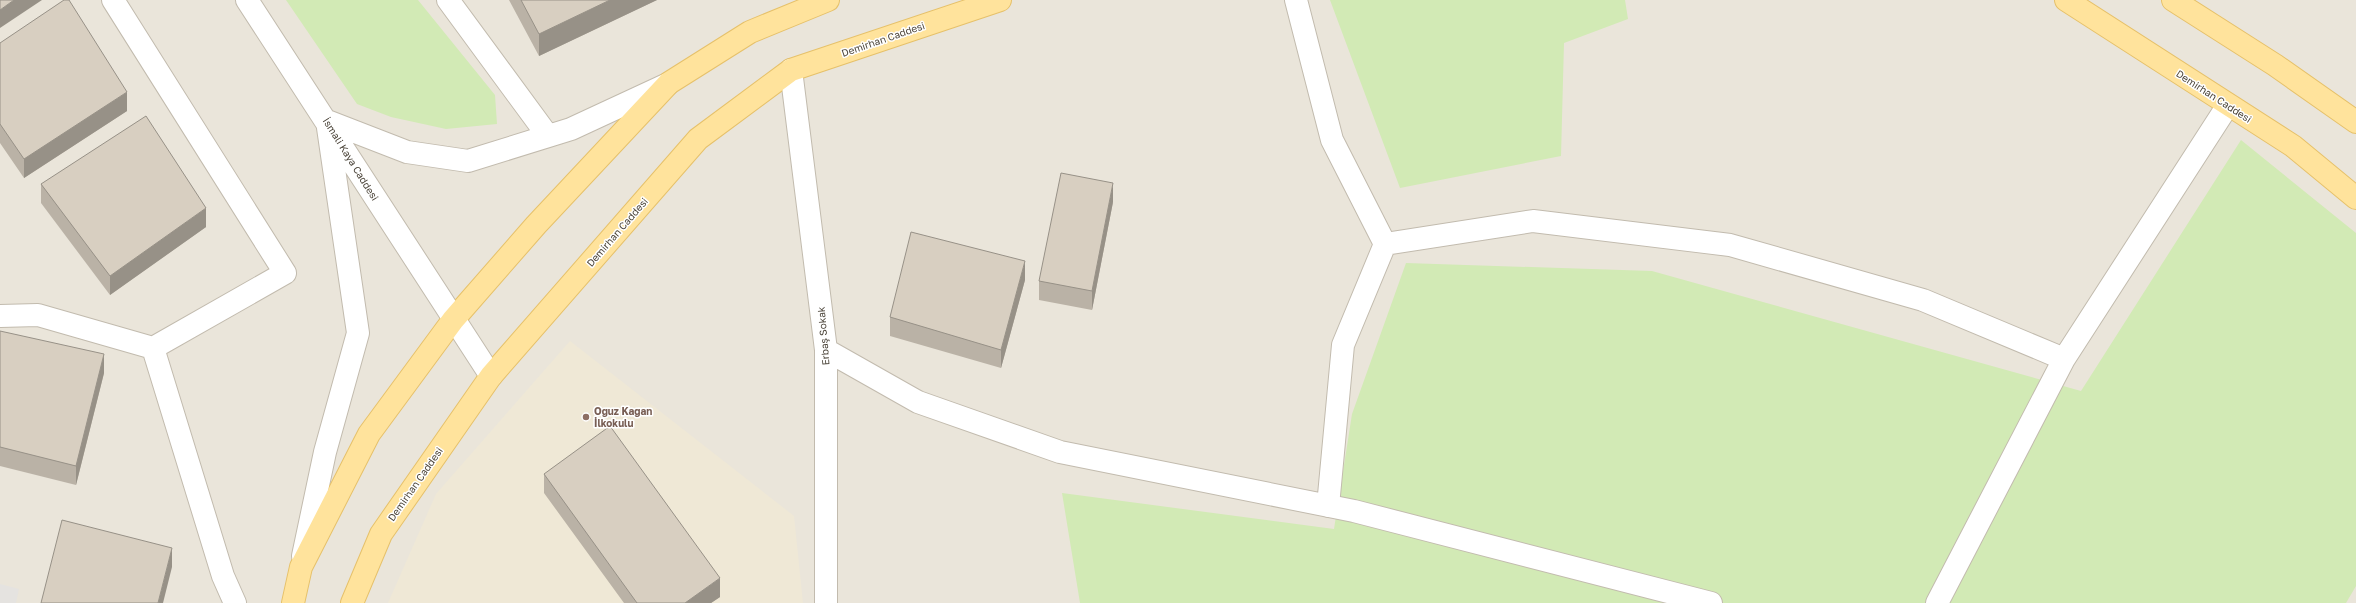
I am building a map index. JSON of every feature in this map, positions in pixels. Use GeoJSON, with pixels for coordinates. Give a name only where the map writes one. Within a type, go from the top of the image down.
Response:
{"type":"FeatureCollection","features":[{"type":"Feature","properties":{"kind":"main road"},"geometry":{"type":"LineString","coordinates":[[293,603],[301,567],[369,434],[453,320],[536,225],[669,83],[750,32],[828,0]]}},
{"type":"Feature","properties":{"kind":"main road","name":"Demirhan Caddesi"},"geometry":{"type":"LineString","coordinates":[[352,603],[381,534],[491,376],[698,139],[792,70],[1000,0]]}},
{"type":"Feature","properties":{"kind":"main road","name":"Demirhan Caddesi"},"geometry":{"type":"LineString","coordinates":[[2066,0],[2293,146],[2356,198]]}},
{"type":"Feature","properties":{"kind":"main road"},"geometry":{"type":"LineString","coordinates":[[2173,0],[2275,65],[2356,122]]}},
{"type":"Feature","properties":{"kind":"street"},"geometry":{"type":"LineString","coordinates":[[0,316],[38,315],[152,348],[285,273],[113,0]]}},
{"type":"Feature","properties":{"kind":"street","name":"İsmali Kaya Caddesi"},"geometry":{"type":"LineString","coordinates":[[247,0],[327,121],[453,320],[491,376]]}},
{"type":"Feature","properties":{"kind":"street"},"geometry":{"type":"LineString","coordinates":[[448,0],[548,136]]}},
{"type":"Feature","properties":{"kind":"street"},"geometry":{"type":"LineString","coordinates":[[1296,0],[1332,140],[1385,244],[1343,345],[1328,506]]}},
{"type":"Feature","properties":{"kind":"street","name":"Erbaş Sokak"},"geometry":{"type":"LineString","coordinates":[[792,70],[826,350],[826,603]]}},
{"type":"Feature","properties":{"kind":"street"},"geometry":{"type":"LineString","coordinates":[[301,567],[325,452],[358,333],[327,121],[407,152],[468,161],[571,130],[669,83]]}},
{"type":"Feature","properties":{"kind":"street"},"geometry":{"type":"LineString","coordinates":[[1937,603],[2064,360],[2228,105]]}},
{"type":"Feature","properties":{"kind":"street"},"geometry":{"type":"LineString","coordinates":[[1385,244],[1533,221],[1730,245],[1923,300],[2064,360]]}},
{"type":"Feature","properties":{"kind":"street"},"geometry":{"type":"LineString","coordinates":[[152,348],[223,576],[235,603]]}},
{"type":"Feature","properties":{"kind":"street"},"geometry":{"type":"LineString","coordinates":[[826,350],[918,402],[1060,452],[1328,506],[1711,603]]}},
{"type":"Feature","properties":{"kind":"shaded area"},"geometry":{"type":"Polygon","coordinates":[[[0,0],[2356,0],[2356,603],[0,603],[0,0]]]}},
{"type":"Feature","properties":{"kind":"shaded area","name":"Oğuz Kağan İlkokulu"},"geometry":{"type":"Polygon","coordinates":[[[570,341],[794,516],[803,603],[388,603],[436,494],[570,341]]]}},
{"type":"Feature","properties":{"kind":"shaded area"},"geometry":{"type":"Polygon","coordinates":[[[0,584],[19,589],[16,603],[0,603],[0,584]]]}},
{"type":"Feature","properties":{"kind":"green space"},"geometry":{"type":"Polygon","coordinates":[[[286,0],[418,0],[495,95],[497,124],[446,129],[391,117],[357,104],[286,0]]]}},
{"type":"Feature","properties":{"kind":"green space"},"geometry":{"type":"Polygon","coordinates":[[[1330,0],[1625,0],[1628,19],[1564,43],[1561,156],[1400,188],[1330,0]]]}},
{"type":"Feature","properties":{"kind":"green space"},"geometry":{"type":"Polygon","coordinates":[[[2241,140],[2356,233],[2356,586],[2346,603],[1080,603],[1062,493],[1334,529],[1352,414],[1406,263],[1652,271],[2081,391],[2241,140]]]}},
{"type":"Feature","properties":{"kind":"building"},"geometry":{"type":"Polygon","coordinates":[[[0,0],[14,0],[0,10],[0,0]]]}},
{"type":"Feature","properties":{"kind":"building"},"geometry":{"type":"Polygon","coordinates":[[[64,0],[69,0],[127,92],[24,159],[0,124],[0,43],[64,0]]]}},
{"type":"Feature","properties":{"kind":"building"},"geometry":{"type":"Polygon","coordinates":[[[521,0],[610,0],[539,34],[521,0]]]}},
{"type":"Feature","properties":{"kind":"building"},"geometry":{"type":"Polygon","coordinates":[[[146,116],[206,208],[110,276],[41,184],[146,116]]]}},
{"type":"Feature","properties":{"kind":"building"},"geometry":{"type":"Polygon","coordinates":[[[1061,173],[1113,183],[1092,291],[1039,281],[1061,173]]]}},
{"type":"Feature","properties":{"kind":"building"},"geometry":{"type":"Polygon","coordinates":[[[911,232],[1025,261],[1001,350],[890,317],[911,232]]]}},
{"type":"Feature","properties":{"kind":"building"},"geometry":{"type":"Polygon","coordinates":[[[0,331],[104,354],[76,466],[0,447],[0,331]]]}},
{"type":"Feature","properties":{"kind":"building"},"geometry":{"type":"Polygon","coordinates":[[[610,426],[720,578],[685,603],[637,603],[544,474],[610,426]]]}},
{"type":"Feature","properties":{"kind":"building"},"geometry":{"type":"Polygon","coordinates":[[[62,520],[172,548],[158,603],[41,603],[62,520]]]}},
{"type":"Feature","properties":{"kind":"place","name":"Oğuz Kağan İlkokulu"},"geometry":{"type":"Point","coordinates":[586,417]}}]}
